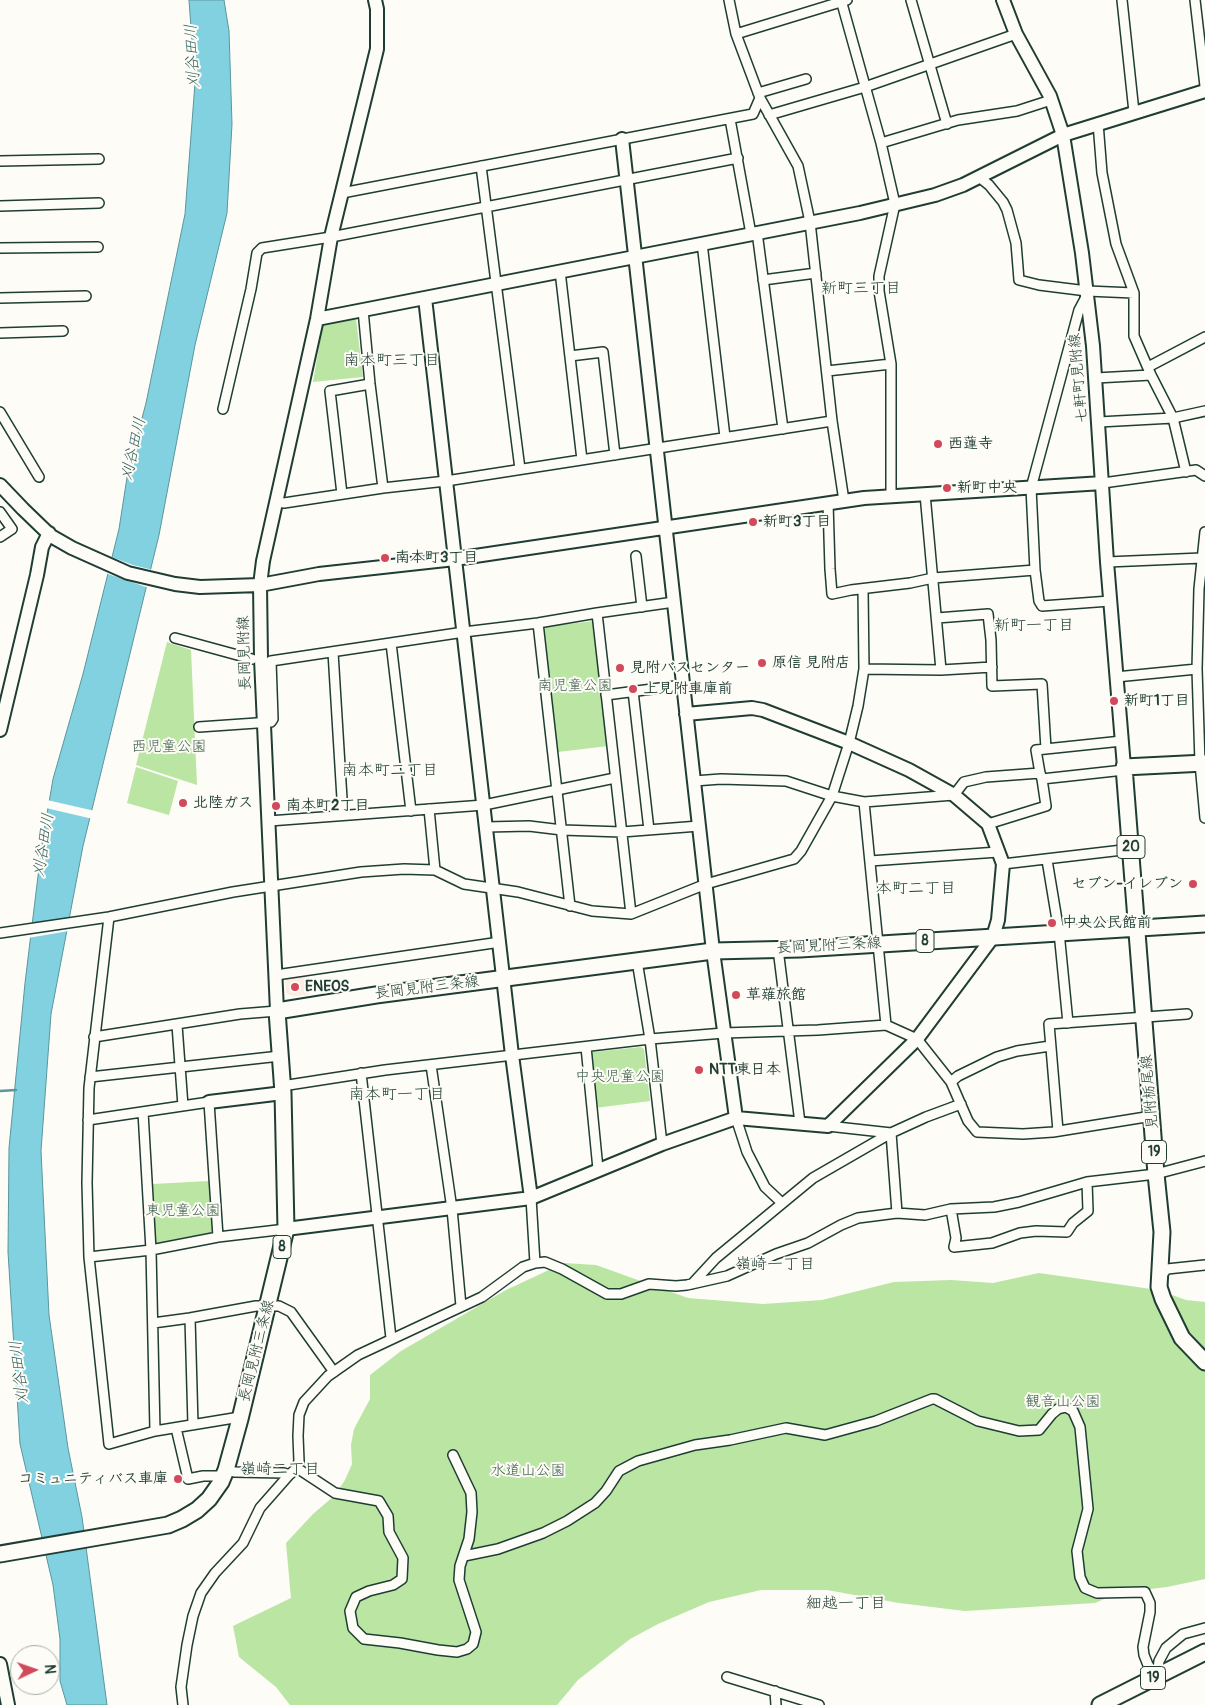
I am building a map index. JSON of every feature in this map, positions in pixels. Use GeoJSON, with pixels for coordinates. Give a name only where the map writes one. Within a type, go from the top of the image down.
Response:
{"type":"FeatureCollection","features":[{"type":"Feature","properties":{"kind":"main road"},"geometry":{"type":"LineString","coordinates":[[1124,768],[1203,763]]}},
{"type":"Feature","properties":{"kind":"main road","name":"20"},"geometry":{"type":"LineString","coordinates":[[1124,768],[1137,928]]}},
{"type":"Feature","properties":{"kind":"main road","name":"長岡見附三条線"},"geometry":{"type":"LineString","coordinates":[[0,1554],[151,1529],[182,1520],[209,1499],[225,1473],[269,1306],[286,1229],[283,1089],[277,1011],[376,994],[713,950],[878,944],[1205,924]]}},
{"type":"Feature","properties":{"kind":"main road","name":"見附栃尾線"},"geometry":{"type":"LineString","coordinates":[[1137,928],[1162,1232],[1158,1279],[1163,1299],[1182,1338],[1205,1362]]}},
{"type":"Feature","properties":{"kind":"main road","name":"19"},"geometry":{"type":"LineString","coordinates":[[1100,1705],[1205,1652]]}},
{"type":"Feature","properties":{"kind":"street","name":"長岡見附線"},"geometry":{"type":"LineString","coordinates":[[277,1011],[270,821],[261,659],[260,585],[263,561],[317,319],[332,237],[377,49],[377,9],[375,0]]}},
{"type":"Feature","properties":{"kind":"street"},"geometry":{"type":"LineString","coordinates":[[728,0],[736,34],[759,96],[798,166],[810,222],[832,421],[844,501]]}},
{"type":"Feature","properties":{"kind":"street"},"geometry":{"type":"LineString","coordinates":[[911,0],[947,124]]}},
{"type":"Feature","properties":{"kind":"street","name":"七軒町見附線"},"geometry":{"type":"LineString","coordinates":[[1003,0],[1016,34],[1052,100],[1062,135],[1087,293],[1096,378],[1107,562],[1124,768]]}},
{"type":"Feature","properties":{"kind":"street"},"geometry":{"type":"LineString","coordinates":[[1122,0],[1134,112]]}},
{"type":"Feature","properties":{"kind":"street"},"geometry":{"type":"LineString","coordinates":[[1194,0],[1205,86]]}},
{"type":"Feature","properties":{"kind":"street"},"geometry":{"type":"LineString","coordinates":[[736,34],[843,1],[895,204],[879,276],[879,291],[890,364],[891,496]]}},
{"type":"Feature","properties":{"kind":"street"},"geometry":{"type":"LineString","coordinates":[[770,115],[865,87],[1016,34]]}},
{"type":"Feature","properties":{"kind":"street"},"geometry":{"type":"LineString","coordinates":[[759,96],[806,79]]}},
{"type":"Feature","properties":{"kind":"street"},"geometry":{"type":"LineString","coordinates":[[317,319],[810,222],[936,195],[963,185],[1062,135],[1205,90]]}},
{"type":"Feature","properties":{"kind":"street"},"geometry":{"type":"LineString","coordinates":[[342,193],[753,114],[759,96]]}},
{"type":"Feature","properties":{"kind":"street"},"geometry":{"type":"LineString","coordinates":[[880,143],[958,120],[1017,111],[1052,100]]}},
{"type":"Feature","properties":{"kind":"street"},"geometry":{"type":"LineString","coordinates":[[730,119],[764,280],[783,428]]}},
{"type":"Feature","properties":{"kind":"street"},"geometry":{"type":"LineString","coordinates":[[1098,123],[1102,173],[1116,244],[1134,293],[1134,336],[1173,418],[1186,472]]}},
{"type":"Feature","properties":{"kind":"street"},"geometry":{"type":"LineString","coordinates":[[622,139],[713,950],[736,1118],[748,1152],[765,1188],[782,1204]]}},
{"type":"Feature","properties":{"kind":"street"},"geometry":{"type":"LineString","coordinates":[[223,409],[251,290],[257,253],[262,248],[332,237],[738,158]]}},
{"type":"Feature","properties":{"kind":"street"},"geometry":{"type":"LineString","coordinates":[[0,161],[99,159]]}},
{"type":"Feature","properties":{"kind":"street"},"geometry":{"type":"LineString","coordinates":[[481,166],[520,469]]}},
{"type":"Feature","properties":{"kind":"street"},"geometry":{"type":"LineString","coordinates":[[979,177],[994,190],[1007,210],[1016,243],[1019,280],[1087,293],[1134,293]]}},
{"type":"Feature","properties":{"kind":"street"},"geometry":{"type":"LineString","coordinates":[[0,206],[99,204]]}},
{"type":"Feature","properties":{"kind":"street"},"geometry":{"type":"LineString","coordinates":[[702,243],[725,438]]}},
{"type":"Feature","properties":{"kind":"street"},"geometry":{"type":"LineString","coordinates":[[0,248],[98,247]]}},
{"type":"Feature","properties":{"kind":"street"},"geometry":{"type":"LineString","coordinates":[[560,271],[582,460]]}},
{"type":"Feature","properties":{"kind":"street"},"geometry":{"type":"LineString","coordinates":[[764,280],[816,273]]}},
{"type":"Feature","properties":{"kind":"street"},"geometry":{"type":"LineString","coordinates":[[1087,293],[1079,310],[1031,488],[1035,570],[1039,601],[1042,606],[1110,601]]}},
{"type":"Feature","properties":{"kind":"street"},"geometry":{"type":"LineString","coordinates":[[0,298],[86,296]]}},
{"type":"Feature","properties":{"kind":"street"},"geometry":{"type":"LineString","coordinates":[[424,298],[512,1055],[531,1198],[535,1263]]}},
{"type":"Feature","properties":{"kind":"street"},"geometry":{"type":"LineString","coordinates":[[363,310],[383,488]]}},
{"type":"Feature","properties":{"kind":"street"},"geometry":{"type":"LineString","coordinates":[[0,332],[63,331]]}},
{"type":"Feature","properties":{"kind":"street"},"geometry":{"type":"LineString","coordinates":[[1096,378],[1149,371],[1205,337]]}},
{"type":"Feature","properties":{"kind":"street"},"geometry":{"type":"LineString","coordinates":[[570,356],[603,352],[615,455]]}},
{"type":"Feature","properties":{"kind":"street"},"geometry":{"type":"LineString","coordinates":[[827,371],[890,364]]}},
{"type":"Feature","properties":{"kind":"street"},"geometry":{"type":"LineString","coordinates":[[342,494],[330,391],[370,384]]}},
{"type":"Feature","properties":{"kind":"street"},"geometry":{"type":"LineString","coordinates":[[1099,422],[1173,418],[1205,411]]}},
{"type":"Feature","properties":{"kind":"street"},"geometry":{"type":"LineString","coordinates":[[0,412],[39,478]]}},
{"type":"Feature","properties":{"kind":"street"},"geometry":{"type":"LineString","coordinates":[[276,502],[284,503],[383,488],[446,481],[832,421]]}},
{"type":"Feature","properties":{"kind":"street"},"geometry":{"type":"LineString","coordinates":[[0,484],[9,496],[50,534],[107,564],[128,573],[200,587],[260,585],[319,574],[455,559],[844,501],[891,496],[1103,483],[1196,470],[1205,476]]}},
{"type":"Feature","properties":{"kind":"street"},"geometry":{"type":"LineString","coordinates":[[925,494],[941,670]]}},
{"type":"Feature","properties":{"kind":"street"},"geometry":{"type":"LineString","coordinates":[[828,503],[832,594],[933,578],[1035,570]]}},
{"type":"Feature","properties":{"kind":"street"},"geometry":{"type":"LineString","coordinates":[[0,512],[12,529],[0,537]]}},
{"type":"Feature","properties":{"kind":"street"},"geometry":{"type":"LineString","coordinates":[[1205,532],[1199,589],[1197,669],[1201,687],[1205,818]]}},
{"type":"Feature","properties":{"kind":"street"},"geometry":{"type":"LineString","coordinates":[[0,730],[35,584],[42,546],[50,534]]}},
{"type":"Feature","properties":{"kind":"street"},"geometry":{"type":"LineString","coordinates":[[636,556],[642,607]]}},
{"type":"Feature","properties":{"kind":"street"},"geometry":{"type":"LineString","coordinates":[[1107,562],[1202,558]]}},
{"type":"Feature","properties":{"kind":"street"},"geometry":{"type":"LineString","coordinates":[[0,933],[109,917],[233,892],[361,872],[404,869],[435,870],[464,884],[518,892],[592,911],[631,914],[706,884],[794,860],[832,796],[849,743],[864,669],[863,589]]}},
{"type":"Feature","properties":{"kind":"street"},"geometry":{"type":"LineString","coordinates":[[200,727],[271,722],[274,719],[271,661],[674,602]]}},
{"type":"Feature","properties":{"kind":"street"},"geometry":{"type":"LineString","coordinates":[[596,613],[631,914]]}},
{"type":"Feature","properties":{"kind":"street"},"geometry":{"type":"LineString","coordinates":[[937,618],[988,614],[991,640],[992,686],[1042,684],[1046,749]]}},
{"type":"Feature","properties":{"kind":"street"},"geometry":{"type":"LineString","coordinates":[[538,623],[570,906]]}},
{"type":"Feature","properties":{"kind":"street"},"geometry":{"type":"LineString","coordinates":[[175,638],[252,659]]}},
{"type":"Feature","properties":{"kind":"street"},"geometry":{"type":"LineString","coordinates":[[391,643],[411,811]]}},
{"type":"Feature","properties":{"kind":"street"},"geometry":{"type":"LineString","coordinates":[[333,652],[343,815]]}},
{"type":"Feature","properties":{"kind":"street"},"geometry":{"type":"LineString","coordinates":[[864,669],[941,670],[992,667]]}},
{"type":"Feature","properties":{"kind":"street"},"geometry":{"type":"LineString","coordinates":[[1116,677],[1197,669]]}},
{"type":"Feature","properties":{"kind":"street"},"geometry":{"type":"LineString","coordinates":[[606,695],[683,685]]}},
{"type":"Feature","properties":{"kind":"street"},"geometry":{"type":"LineString","coordinates":[[633,691],[649,830]]}},
{"type":"Feature","properties":{"kind":"street"},"geometry":{"type":"LineString","coordinates":[[686,714],[752,708],[763,710],[849,743],[909,770],[954,795],[988,824],[1001,858],[998,920],[993,937],[918,1039],[828,1126]]}},
{"type":"Feature","properties":{"kind":"street"},"geometry":{"type":"LineString","coordinates":[[988,824],[1046,806],[1036,750],[1122,742]]}},
{"type":"Feature","properties":{"kind":"street"},"geometry":{"type":"LineString","coordinates":[[694,781],[721,779],[786,781],[832,796],[864,802],[954,795],[964,782],[986,777],[1041,776],[1124,768]]}},
{"type":"Feature","properties":{"kind":"street"},"geometry":{"type":"LineString","coordinates":[[270,821],[484,805],[615,778]]}},
{"type":"Feature","properties":{"kind":"street"},"geometry":{"type":"LineString","coordinates":[[864,802],[886,1025]]}},
{"type":"Feature","properties":{"kind":"street"},"geometry":{"type":"LineString","coordinates":[[429,810],[435,870]]}},
{"type":"Feature","properties":{"kind":"street"},"geometry":{"type":"LineString","coordinates":[[486,826],[529,826],[562,830],[622,832],[699,826]]}},
{"type":"Feature","properties":{"kind":"street"},"geometry":{"type":"LineString","coordinates":[[870,861],[1001,858],[1047,860],[1131,849]]}},
{"type":"Feature","properties":{"kind":"street"},"geometry":{"type":"LineString","coordinates":[[1047,860],[1059,932],[1068,1023]]}},
{"type":"Feature","properties":{"kind":"street"},"geometry":{"type":"LineString","coordinates":[[109,917],[90,1077],[86,1183],[89,1257],[109,1444],[155,1431],[240,1418]]}},
{"type":"Feature","properties":{"kind":"street"},"geometry":{"type":"LineString","coordinates":[[276,975],[500,942]]}},
{"type":"Feature","properties":{"kind":"street"},"geometry":{"type":"LineString","coordinates":[[778,949],[800,1123]]}},
{"type":"Feature","properties":{"kind":"street"},"geometry":{"type":"LineString","coordinates":[[637,961],[650,1039],[662,1144]]}},
{"type":"Feature","properties":{"kind":"street"},"geometry":{"type":"LineString","coordinates":[[94,1037],[240,1014],[277,1011]]}},
{"type":"Feature","properties":{"kind":"street"},"geometry":{"type":"LineString","coordinates":[[1058,1131],[1050,1046],[1050,1024],[1187,1014]]}},
{"type":"Feature","properties":{"kind":"street"},"geometry":{"type":"LineString","coordinates":[[177,1024],[183,1106]]}},
{"type":"Feature","properties":{"kind":"street"},"geometry":{"type":"LineString","coordinates":[[88,1120],[209,1102],[361,1074],[586,1046],[724,1032],[789,1031],[886,1025],[918,1039],[951,1082],[968,1120],[977,1132],[1023,1134],[1058,1131],[1152,1116]]}},
{"type":"Feature","properties":{"kind":"street"},"geometry":{"type":"LineString","coordinates":[[586,1046],[598,1169]]}},
{"type":"Feature","properties":{"kind":"street"},"geometry":{"type":"LineString","coordinates":[[951,1082],[958,1076],[997,1057],[1017,1051],[1050,1046]]}},
{"type":"Feature","properties":{"kind":"street"},"geometry":{"type":"LineString","coordinates":[[90,1077],[280,1056]]}},
{"type":"Feature","properties":{"kind":"street"},"geometry":{"type":"LineString","coordinates":[[431,1065],[452,1209],[461,1306]]}},
{"type":"Feature","properties":{"kind":"street"},"geometry":{"type":"LineString","coordinates":[[361,1074],[391,1338]]}},
{"type":"Feature","properties":{"kind":"street"},"geometry":{"type":"LineString","coordinates":[[209,1102],[218,1237]]}},
{"type":"Feature","properties":{"kind":"street"},"geometry":{"type":"LineString","coordinates":[[692,1284],[716,1258],[813,1178],[891,1133],[961,1104]]}},
{"type":"Feature","properties":{"kind":"street"},"geometry":{"type":"LineString","coordinates":[[143,1112],[151,1250],[155,1431]]}},
{"type":"Feature","properties":{"kind":"street"},"geometry":{"type":"LineString","coordinates":[[89,1257],[151,1250],[218,1237],[531,1198],[662,1144],[736,1118],[891,1133]]}},
{"type":"Feature","properties":{"kind":"street"},"geometry":{"type":"LineString","coordinates":[[891,1133],[897,1213]]}},
{"type":"Feature","properties":{"kind":"street"},"geometry":{"type":"LineString","coordinates":[[183,1705],[180,1687],[193,1616],[201,1593],[215,1573],[243,1542],[260,1508],[297,1468],[299,1461],[299,1415],[304,1402],[334,1372],[358,1355],[482,1297],[523,1267],[545,1262],[562,1269],[607,1294],[621,1294],[649,1284],[676,1286],[692,1284],[727,1276],[776,1254],[808,1243],[841,1224],[858,1218],[897,1213],[925,1215],[951,1209],[994,1207],[1019,1202],[1087,1182],[1156,1174],[1205,1161]]}},
{"type":"Feature","properties":{"kind":"street"},"geometry":{"type":"LineString","coordinates":[[951,1209],[956,1238],[954,1247],[992,1243],[1020,1233],[1067,1232],[1074,1222],[1088,1211],[1087,1182]]}},
{"type":"Feature","properties":{"kind":"street"},"geometry":{"type":"LineString","coordinates":[[1158,1279],[1167,1269],[1205,1265]]}},
{"type":"Feature","properties":{"kind":"street"},"geometry":{"type":"LineString","coordinates":[[153,1323],[256,1306],[279,1306],[290,1312],[334,1372]]}},
{"type":"Feature","properties":{"kind":"street"},"geometry":{"type":"LineString","coordinates":[[190,1318],[193,1425]]}},
{"type":"Feature","properties":{"kind":"street"},"geometry":{"type":"LineString","coordinates":[[464,1556],[498,1549],[551,1530],[567,1522],[594,1503],[606,1491],[619,1471],[644,1459],[695,1445],[730,1440],[786,1428],[825,1435],[876,1421],[932,1399],[978,1421],[1019,1431],[1040,1430],[1052,1414],[1058,1409],[1066,1407],[1073,1411],[1080,1426],[1088,1509],[1077,1551],[1080,1578],[1085,1588],[1097,1592],[1145,1592],[1150,1603],[1143,1647],[1144,1655],[1148,1665],[1157,1676]]}},
{"type":"Feature","properties":{"kind":"street"},"geometry":{"type":"LineString","coordinates":[[176,1428],[188,1479],[234,1472],[284,1472],[289,1475]]}},
{"type":"Feature","properties":{"kind":"street"},"geometry":{"type":"LineString","coordinates":[[297,1468],[336,1493],[379,1501],[388,1516],[389,1532],[402,1558],[402,1578],[393,1585],[369,1591],[356,1597],[350,1611],[353,1628],[364,1639],[457,1652],[467,1649],[474,1644],[476,1632],[459,1580],[460,1566],[469,1538],[472,1512],[471,1493],[453,1455]]}},
{"type":"Feature","properties":{"kind":"street"},"geometry":{"type":"LineString","coordinates":[[1157,1676],[1159,1661],[1166,1648],[1183,1634],[1205,1628]]}},
{"type":"Feature","properties":{"kind":"street"},"geometry":{"type":"LineString","coordinates":[[0,1664],[8,1705]]}},
{"type":"Feature","properties":{"kind":"street"},"geometry":{"type":"LineString","coordinates":[[727,1677],[819,1705]]}},
{"type":"Feature","properties":{"kind":"street"},"geometry":{"type":"LineString","coordinates":[[775,1691],[776,1705]]}},
{"type":"Feature","properties":{"kind":"shaded area"},"geometry":{"type":"Polygon","coordinates":[[[307,973],[309,995],[293,996],[286,993],[285,976],[307,973]]]}},
{"type":"Feature","properties":{"kind":"green space"},"geometry":{"type":"Polygon","coordinates":[[[356,319],[363,377],[313,382],[323,323],[356,319]]]}},
{"type":"Feature","properties":{"kind":"green space","name":"南児童公園"},"geometry":{"type":"Polygon","coordinates":[[[594,621],[608,746],[558,752],[555,748],[541,627],[594,621]]]}},
{"type":"Feature","properties":{"kind":"green space","name":"西児童公園"},"geometry":{"type":"Polygon","coordinates":[[[167,642],[191,650],[197,785],[136,765],[167,642]]]}},
{"type":"Feature","properties":{"kind":"green space"},"geometry":{"type":"Polygon","coordinates":[[[136,767],[178,781],[169,815],[127,803],[136,767]]]}},
{"type":"Feature","properties":{"kind":"green space","name":"中央児童公園"},"geometry":{"type":"Polygon","coordinates":[[[641,1047],[644,1049],[650,1101],[595,1108],[589,1056],[592,1052],[641,1047]]]}},
{"type":"Feature","properties":{"kind":"green space","name":"東児童公園"},"geometry":{"type":"Polygon","coordinates":[[[209,1181],[213,1234],[211,1236],[155,1244],[153,1242],[153,1184],[209,1181]]]}},
{"type":"Feature","properties":{"kind":"green space"},"geometry":{"type":"Polygon","coordinates":[[[564,1263],[596,1265],[688,1298],[763,1304],[822,1300],[894,1282],[951,1280],[993,1283],[1039,1273],[1158,1290],[1186,1300],[1205,1302],[1205,1579],[1167,1587],[1118,1593],[1095,1603],[965,1611],[899,1603],[827,1590],[761,1590],[709,1602],[658,1624],[630,1639],[578,1680],[557,1705],[290,1705],[276,1687],[239,1657],[233,1626],[291,1598],[286,1543],[313,1514],[334,1496],[345,1480],[352,1464],[351,1445],[354,1429],[370,1399],[370,1375],[401,1351],[506,1290],[564,1263]]]}},
{"type":"Feature","properties":{"kind":"water","name":"刈谷田川"},"geometry":{"type":"Polygon","coordinates":[[[189,0],[224,0],[229,31],[232,124],[227,213],[195,345],[159,535],[83,846],[51,1014],[41,1151],[49,1315],[68,1448],[82,1517],[107,1705],[67,1705],[60,1681],[60,1639],[53,1585],[20,1444],[8,1252],[9,1148],[25,983],[42,843],[53,779],[83,674],[119,529],[128,471],[146,403],[185,214],[195,83],[189,0]]]}},
{"type":"Feature","properties":{"kind":"pier"},"geometry":{"type":"Polygon","coordinates":[[[109,556],[153,570],[149,588],[105,573],[109,556]]]}},
{"type":"Feature","properties":{"kind":"pier"},"geometry":{"type":"Polygon","coordinates":[[[47,800],[95,811],[93,819],[46,808],[47,800]]]}},
{"type":"Feature","properties":{"kind":"pier"},"geometry":{"type":"Polygon","coordinates":[[[70,927],[69,931],[28,938],[29,934],[70,927]]]}},
{"type":"Feature","properties":{"kind":"waterway"},"geometry":{"type":"LineString","coordinates":[[0,1091],[16,1090]]}},
{"type":"Feature","properties":{"kind":"place","name":"西蓮寺"},"geometry":{"type":"Point","coordinates":[938,444]}},
{"type":"Feature","properties":{"kind":"place","name":"新町中央"},"geometry":{"type":"Point","coordinates":[947,488]}},
{"type":"Feature","properties":{"kind":"place","name":"新町3丁目"},"geometry":{"type":"Point","coordinates":[753,522]}},
{"type":"Feature","properties":{"kind":"place","name":"南本町3丁目"},"geometry":{"type":"Point","coordinates":[385,558]}},
{"type":"Feature","properties":{"kind":"place","name":"原信 見附店"},"geometry":{"type":"Point","coordinates":[762,663]}},
{"type":"Feature","properties":{"kind":"place","name":"見附バスセンター"},"geometry":{"type":"Point","coordinates":[620,668]}},
{"type":"Feature","properties":{"kind":"place","name":"上見附車庫前"},"geometry":{"type":"Point","coordinates":[633,689]}},
{"type":"Feature","properties":{"kind":"place","name":"新町1丁目"},"geometry":{"type":"Point","coordinates":[1114,701]}},
{"type":"Feature","properties":{"kind":"place","name":"北陸ガス"},"geometry":{"type":"Point","coordinates":[183,803]}},
{"type":"Feature","properties":{"kind":"place","name":"南本町2丁目"},"geometry":{"type":"Point","coordinates":[276,806]}},
{"type":"Feature","properties":{"kind":"place","name":"セブン-イレブン"},"geometry":{"type":"Point","coordinates":[1193,884]}},
{"type":"Feature","properties":{"kind":"place","name":"中央公民館前"},"geometry":{"type":"Point","coordinates":[1052,923]}},
{"type":"Feature","properties":{"kind":"place","name":"ENEOS"},"geometry":{"type":"Point","coordinates":[295,987]}},
{"type":"Feature","properties":{"kind":"place","name":"草薙旅館"},"geometry":{"type":"Point","coordinates":[736,995]}},
{"type":"Feature","properties":{"kind":"place","name":"NTT東日本"},"geometry":{"type":"Point","coordinates":[699,1070]}},
{"type":"Feature","properties":{"kind":"place","name":"コミュニティバス車庫"},"geometry":{"type":"Point","coordinates":[178,1479]}},
{"type":"Feature","properties":{"kind":"district","name":"新町三丁目"},"geometry":{"type":"Point","coordinates":[861,289]}},
{"type":"Feature","properties":{"kind":"district","name":"南本町三丁目"},"geometry":{"type":"Point","coordinates":[392,361]}},
{"type":"Feature","properties":{"kind":"district","name":"新町一丁目"},"geometry":{"type":"Point","coordinates":[1034,626]}},
{"type":"Feature","properties":{"kind":"district","name":"南本町二丁目"},"geometry":{"type":"Point","coordinates":[390,771]}},
{"type":"Feature","properties":{"kind":"district","name":"本町二丁目"},"geometry":{"type":"Point","coordinates":[916,889]}},
{"type":"Feature","properties":{"kind":"district","name":"南本町一丁目"},"geometry":{"type":"Point","coordinates":[397,1095]}},
{"type":"Feature","properties":{"kind":"district","name":"嶺崎一丁目"},"geometry":{"type":"Point","coordinates":[775,1265]}},
{"type":"Feature","properties":{"kind":"district","name":"嶺崎二丁目"},"geometry":{"type":"Point","coordinates":[280,1470]}},
{"type":"Feature","properties":{"kind":"district","name":"細越一丁目"},"geometry":{"type":"Point","coordinates":[846,1604]}},
{"type":"Feature","properties":{"kind":"park label","name":"観音山公園"},"geometry":{"type":"Point","coordinates":[1063,1402]}},
{"type":"Feature","properties":{"kind":"park label","name":"水道山公園"},"geometry":{"type":"Point","coordinates":[528,1471]}}]}
